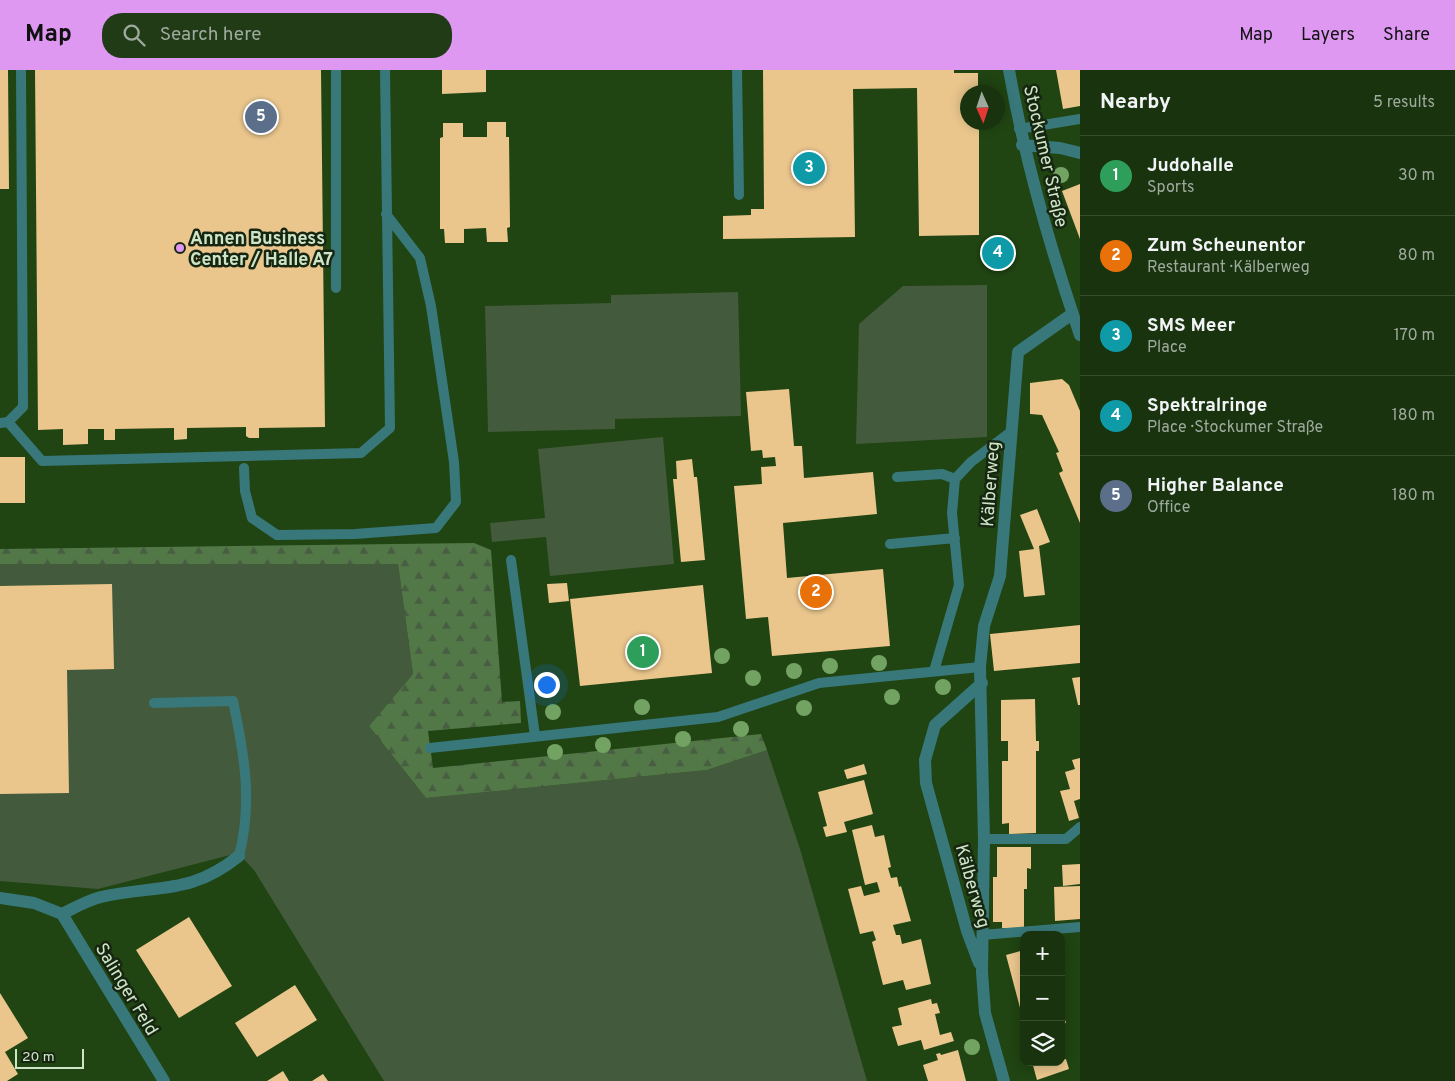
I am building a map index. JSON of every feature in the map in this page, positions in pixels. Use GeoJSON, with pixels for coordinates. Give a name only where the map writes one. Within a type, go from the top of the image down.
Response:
{"type":"FeatureCollection","features":[{"type":"Feature","properties":{"kind":"street","name":"Stockumer Straße"},"geometry":{"type":"LineString","coordinates":[[1008,70],[1022,145],[1057,273],[1080,335]]}},
{"type":"Feature","properties":{"kind":"street"},"geometry":{"type":"LineString","coordinates":[[1022,145],[1060,148],[1080,153]]}},
{"type":"Feature","properties":{"kind":"street","name":"Kälberweg"},"geometry":{"type":"LineString","coordinates":[[1004,1081],[986,1013],[982,972],[984,839],[982,683],[980,667],[984,626],[1000,576],[1018,352],[1072,314]]}},
{"type":"Feature","properties":{"kind":"street","name":"Kälberweg"},"geometry":{"type":"LineString","coordinates":[[982,683],[935,725],[924,760],[929,793],[967,931],[982,972]]}},
{"type":"Feature","properties":{"kind":"street"},"geometry":{"type":"LineString","coordinates":[[0,898],[34,903],[62,914],[100,897],[168,888],[198,881],[222,870],[239,856]]}},
{"type":"Feature","properties":{"kind":"street","name":"Salinger Feld"},"geometry":{"type":"LineString","coordinates":[[62,914],[164,1081]]}},
{"type":"Feature","properties":{"kind":"lane"},"geometry":{"type":"LineString","coordinates":[[21,70],[23,406],[4,422],[42,461],[360,453],[390,428],[385,70]]}},
{"type":"Feature","properties":{"kind":"lane"},"geometry":{"type":"LineString","coordinates":[[336,70],[336,288]]}},
{"type":"Feature","properties":{"kind":"lane"},"geometry":{"type":"LineString","coordinates":[[737,70],[739,195]]}},
{"type":"Feature","properties":{"kind":"lane"},"geometry":{"type":"LineString","coordinates":[[1019,129],[1080,119]]}},
{"type":"Feature","properties":{"kind":"lane"},"geometry":{"type":"LineString","coordinates":[[244,468],[244,491],[252,518],[277,534],[355,534],[436,528],[456,502],[453,452],[431,306],[420,258],[386,214]]}},
{"type":"Feature","properties":{"kind":"lane"},"geometry":{"type":"LineString","coordinates":[[934,671],[959,585],[952,513],[955,479],[971,462],[1012,431]]}},
{"type":"Feature","properties":{"kind":"lane"},"geometry":{"type":"LineString","coordinates":[[897,478],[942,474],[955,479]]}},
{"type":"Feature","properties":{"kind":"lane"},"geometry":{"type":"LineString","coordinates":[[890,544],[955,538]]}},
{"type":"Feature","properties":{"kind":"lane"},"geometry":{"type":"LineString","coordinates":[[511,560],[535,736]]}},
{"type":"Feature","properties":{"kind":"lane"},"geometry":{"type":"LineString","coordinates":[[430,748],[718,717],[819,684],[980,667]]}},
{"type":"Feature","properties":{"kind":"lane"},"geometry":{"type":"LineString","coordinates":[[154,703],[233,701],[245,761],[246,829],[239,856]]}},
{"type":"Feature","properties":{"kind":"lane"},"geometry":{"type":"LineString","coordinates":[[984,839],[1066,839],[1080,827]]}},
{"type":"Feature","properties":{"kind":"lane"},"geometry":{"type":"LineString","coordinates":[[982,935],[1080,927]]}},
{"type":"Feature","properties":{"kind":"green space"},"geometry":{"type":"Polygon","coordinates":[[[987,285],[987,437],[856,444],[859,324],[903,286],[987,285]]]}},
{"type":"Feature","properties":{"kind":"green space"},"geometry":{"type":"Polygon","coordinates":[[[738,292],[741,416],[615,419],[615,429],[488,432],[485,306],[611,303],[611,295],[738,292]]]}},
{"type":"Feature","properties":{"kind":"green space"},"geometry":{"type":"Polygon","coordinates":[[[663,437],[674,564],[550,576],[546,537],[492,542],[490,523],[545,518],[538,449],[663,437]]]}},
{"type":"Feature","properties":{"kind":"green space"},"geometry":{"type":"Polygon","coordinates":[[[474,543],[491,550],[502,702],[520,701],[521,723],[428,731],[433,768],[761,734],[767,750],[707,770],[426,798],[369,726],[413,674],[398,564],[0,564],[0,549],[474,543]]]}},
{"type":"Feature","properties":{"kind":"green space"},"geometry":{"type":"Polygon","coordinates":[[[0,564],[398,564],[413,674],[369,726],[426,798],[707,770],[767,750],[800,849],[867,1081],[384,1081],[254,870],[238,853],[98,889],[0,881],[0,564]]]}},
{"type":"Feature","properties":{"kind":"building"},"geometry":{"type":"Polygon","coordinates":[[[0,70],[8,70],[9,189],[0,189],[0,70]]]}},
{"type":"Feature","properties":{"kind":"building","name":"Annen Business Center / Halle A7"},"geometry":{"type":"Polygon","coordinates":[[[35,70],[321,70],[325,427],[259,428],[259,438],[249,438],[246,436],[246,427],[187,428],[187,439],[174,440],[174,428],[115,429],[115,440],[104,440],[104,429],[88,429],[88,444],[63,445],[63,429],[38,430],[35,70]]]}},
{"type":"Feature","properties":{"kind":"building"},"geometry":{"type":"Polygon","coordinates":[[[442,70],[486,70],[486,92],[442,94],[442,70]]]}},
{"type":"Feature","properties":{"kind":"building"},"geometry":{"type":"Polygon","coordinates":[[[763,70],[954,70],[954,73],[978,73],[978,85],[960,85],[960,130],[979,130],[979,235],[919,236],[917,88],[853,89],[855,237],[723,239],[723,216],[751,215],[751,209],[764,209],[763,70]]]}},
{"type":"Feature","properties":{"kind":"building"},"geometry":{"type":"Polygon","coordinates":[[[1056,70],[1080,70],[1080,106],[1063,109],[1056,70]]]}},
{"type":"Feature","properties":{"kind":"building"},"geometry":{"type":"Polygon","coordinates":[[[487,122],[506,122],[506,137],[509,137],[510,227],[507,228],[508,242],[487,242],[486,228],[464,229],[464,243],[445,243],[444,229],[440,229],[440,138],[443,137],[443,123],[463,123],[463,137],[487,137],[487,122]]]}},
{"type":"Feature","properties":{"kind":"building"},"geometry":{"type":"Polygon","coordinates":[[[1080,184],[1080,239],[1062,191],[1080,184]]]}},
{"type":"Feature","properties":{"kind":"building"},"geometry":{"type":"Polygon","coordinates":[[[1062,379],[1069,385],[1080,411],[1080,523],[1059,473],[1063,471],[1056,453],[1059,452],[1042,415],[1030,414],[1030,383],[1062,379]]]}},
{"type":"Feature","properties":{"kind":"building"},"geometry":{"type":"Polygon","coordinates":[[[789,389],[794,446],[802,446],[804,478],[873,472],[877,514],[783,523],[787,578],[883,569],[890,646],[772,656],[768,617],[746,619],[734,486],[762,484],[761,467],[776,466],[775,457],[763,458],[762,450],[751,451],[746,392],[789,389]]]}},
{"type":"Feature","properties":{"kind":"building"},"geometry":{"type":"Polygon","coordinates":[[[0,457],[25,457],[25,503],[0,503],[0,457]]]}},
{"type":"Feature","properties":{"kind":"building"},"geometry":{"type":"Polygon","coordinates":[[[692,459],[694,477],[697,477],[705,560],[681,562],[673,479],[677,479],[676,461],[692,459]]]}},
{"type":"Feature","properties":{"kind":"building"},"geometry":{"type":"Polygon","coordinates":[[[1037,509],[1050,542],[1039,546],[1045,595],[1024,597],[1019,551],[1034,549],[1020,515],[1037,509]]]}},
{"type":"Feature","properties":{"kind":"building"},"geometry":{"type":"Polygon","coordinates":[[[567,583],[569,601],[549,603],[547,584],[567,583]]]}},
{"type":"Feature","properties":{"kind":"building"},"geometry":{"type":"Polygon","coordinates":[[[112,584],[114,669],[67,670],[69,793],[0,794],[0,586],[112,584]]]}},
{"type":"Feature","properties":{"kind":"building"},"geometry":{"type":"Polygon","coordinates":[[[703,585],[712,673],[580,686],[570,599],[703,585]]]}},
{"type":"Feature","properties":{"kind":"building"},"geometry":{"type":"Polygon","coordinates":[[[1080,625],[1080,663],[994,671],[990,634],[1080,625]]]}},
{"type":"Feature","properties":{"kind":"building"},"geometry":{"type":"Polygon","coordinates":[[[1080,677],[1080,705],[1078,705],[1072,678],[1080,677]]]}},
{"type":"Feature","properties":{"kind":"building"},"geometry":{"type":"Polygon","coordinates":[[[1035,699],[1036,741],[1039,741],[1039,751],[1036,751],[1036,833],[1009,834],[1009,823],[1002,824],[1002,761],[1008,761],[1008,741],[1001,741],[1001,700],[1035,699]]]}},
{"type":"Feature","properties":{"kind":"building"},"geometry":{"type":"Polygon","coordinates":[[[1080,758],[1080,799],[1074,801],[1079,818],[1069,821],[1060,791],[1070,789],[1065,772],[1075,769],[1072,760],[1080,758]]]}},
{"type":"Feature","properties":{"kind":"building"},"geometry":{"type":"Polygon","coordinates":[[[864,764],[867,774],[847,779],[844,770],[864,764]]]}},
{"type":"Feature","properties":{"kind":"building"},"geometry":{"type":"Polygon","coordinates":[[[864,780],[873,814],[844,822],[847,832],[826,837],[823,827],[827,826],[818,792],[864,780]]]}},
{"type":"Feature","properties":{"kind":"building"},"geometry":{"type":"Polygon","coordinates":[[[872,825],[875,837],[884,835],[891,867],[888,868],[891,878],[897,877],[911,921],[893,925],[896,935],[900,935],[902,944],[921,939],[931,984],[906,990],[903,980],[883,985],[872,942],[876,940],[873,931],[860,934],[848,889],[861,886],[864,896],[880,892],[877,882],[865,885],[852,830],[872,825]]]}},
{"type":"Feature","properties":{"kind":"building"},"geometry":{"type":"Polygon","coordinates":[[[997,847],[1031,847],[1031,869],[1027,868],[1027,889],[1024,889],[1024,928],[1002,928],[1002,922],[993,922],[993,877],[997,877],[997,847]]]}},
{"type":"Feature","properties":{"kind":"building"},"geometry":{"type":"Polygon","coordinates":[[[1080,864],[1080,884],[1063,886],[1062,865],[1080,864]]]}},
{"type":"Feature","properties":{"kind":"building"},"geometry":{"type":"Polygon","coordinates":[[[1080,886],[1080,919],[1055,921],[1054,887],[1080,886]]]}},
{"type":"Feature","properties":{"kind":"building"},"geometry":{"type":"Polygon","coordinates":[[[189,917],[232,986],[179,1018],[136,950],[189,917]]]}},
{"type":"Feature","properties":{"kind":"building"},"geometry":{"type":"Polygon","coordinates":[[[1020,951],[1020,1008],[1006,955],[1020,951]]]}},
{"type":"Feature","properties":{"kind":"building"},"geometry":{"type":"Polygon","coordinates":[[[295,985],[317,1020],[257,1057],[235,1023],[295,985]]]}},
{"type":"Feature","properties":{"kind":"building"},"geometry":{"type":"Polygon","coordinates":[[[0,993],[28,1038],[5,1052],[18,1074],[7,1081],[0,1081],[0,993]]]}},
{"type":"Feature","properties":{"kind":"building"},"geometry":{"type":"Polygon","coordinates":[[[931,999],[932,1004],[937,1003],[940,1013],[935,1014],[940,1035],[951,1032],[954,1041],[924,1050],[921,1040],[898,1046],[892,1027],[902,1025],[898,1008],[931,999]]]}},
{"type":"Feature","properties":{"kind":"building"},"geometry":{"type":"Polygon","coordinates":[[[958,1050],[966,1081],[928,1081],[923,1065],[938,1060],[936,1054],[940,1053],[941,1055],[958,1050]]]}},
{"type":"Feature","properties":{"kind":"building"},"geometry":{"type":"Polygon","coordinates":[[[1065,1059],[1069,1069],[1037,1080],[1033,1066],[1065,1066],[1065,1059]]]}},
{"type":"Feature","properties":{"kind":"building"},"geometry":{"type":"Polygon","coordinates":[[[283,1071],[289,1081],[267,1081],[283,1071]]]}},
{"type":"Feature","properties":{"kind":"building"},"geometry":{"type":"Polygon","coordinates":[[[323,1074],[328,1081],[312,1081],[323,1074]]]}},
{"type":"Feature","properties":{"kind":"place","name":"Higher Balance"},"geometry":{"type":"Point","coordinates":[261,117]}},
{"type":"Feature","properties":{"kind":"place","name":"SMS Meer"},"geometry":{"type":"Point","coordinates":[809,168]}},
{"type":"Feature","properties":{"kind":"place","name":"Annen Business Center / Halle A7"},"geometry":{"type":"Point","coordinates":[180,248]}},
{"type":"Feature","properties":{"kind":"place","name":"Spektralringe"},"geometry":{"type":"Point","coordinates":[998,253]}},
{"type":"Feature","properties":{"kind":"place","name":"Zum Scheunentor"},"geometry":{"type":"Point","coordinates":[816,592]}},
{"type":"Feature","properties":{"kind":"place","name":"Judohalle"},"geometry":{"type":"Point","coordinates":[643,652]}}]}
